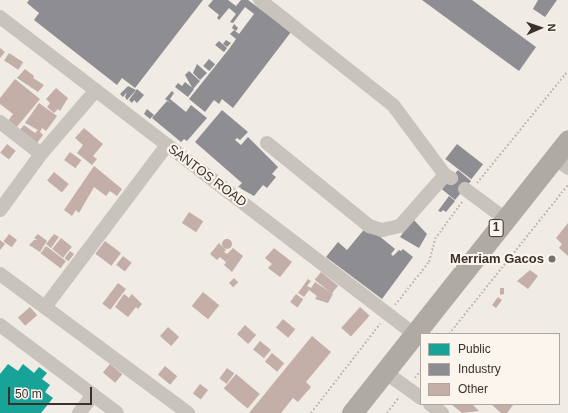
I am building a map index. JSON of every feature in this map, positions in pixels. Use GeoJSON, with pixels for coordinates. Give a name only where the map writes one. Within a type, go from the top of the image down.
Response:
{"type":"FeatureCollection","features":[{"type":"Feature","properties":{"kind":"highway","name":"1"},"geometry":{"type":"LineString","coordinates":[[356,412],[385,372],[504,218],[564,152]]}},
{"type":"Feature","properties":{"kind":"street"},"geometry":{"type":"LineString","coordinates":[[260,0],[393,105],[448,177],[400,226],[382,230],[368,226],[267,143]]}},
{"type":"Feature","properties":{"kind":"street","name":"SANTOS ROAD"},"geometry":{"type":"LineString","coordinates":[[0,17],[414,334]]}},
{"type":"Feature","properties":{"kind":"street"},"geometry":{"type":"LineString","coordinates":[[0,210],[41,154],[96,90]]}},
{"type":"Feature","properties":{"kind":"street"},"geometry":{"type":"LineString","coordinates":[[0,122],[41,154]]}},
{"type":"Feature","properties":{"kind":"street"},"geometry":{"type":"LineString","coordinates":[[45,307],[167,145]]}},
{"type":"Feature","properties":{"kind":"street"},"geometry":{"type":"LineString","coordinates":[[467,191],[504,218]]}},
{"type":"Feature","properties":{"kind":"street"},"geometry":{"type":"LineString","coordinates":[[0,274],[188,413]]}},
{"type":"Feature","properties":{"kind":"street"},"geometry":{"type":"LineString","coordinates":[[0,326],[117,413]]}},
{"type":"Feature","properties":{"kind":"street"},"geometry":{"type":"LineString","coordinates":[[385,372],[420,397]]}},
{"type":"Feature","properties":{"kind":"street"},"geometry":{"type":"LineString","coordinates":[[79,413],[93,395]]}},
{"type":"Feature","properties":{"kind":"street"},"geometry":{"type":"LineString","coordinates":[[431,405],[442,413]]}},
{"type":"Feature","properties":{"kind":"path"},"geometry":{"type":"LineString","coordinates":[[311,413],[428,262],[435,239],[467,191],[568,72]]}},
{"type":"Feature","properties":{"kind":"path"},"geometry":{"type":"LineString","coordinates":[[450,333],[568,185]]}},
{"type":"Feature","properties":{"kind":"building: Public"},"geometry":{"type":"Polygon","coordinates":[[[8,364],[18,371],[23,364],[34,373],[39,367],[47,373],[42,379],[50,385],[45,392],[53,398],[41,413],[0,413],[0,374],[8,364]]]}},
{"type":"Feature","properties":{"kind":"building: Industry"},"geometry":{"type":"Polygon","coordinates":[[[29,0],[203,0],[135,88],[122,78],[117,85],[34,20],[39,13],[27,3],[29,0]]]}},
{"type":"Feature","properties":{"kind":"building: Industry"},"geometry":{"type":"Polygon","coordinates":[[[213,0],[228,0],[236,6],[241,0],[248,0],[291,32],[233,108],[222,99],[219,104],[214,100],[205,112],[189,99],[236,39],[230,34],[234,30],[239,34],[254,14],[245,7],[233,23],[230,22],[236,14],[229,8],[219,20],[217,18],[219,15],[208,6],[213,0]]]}},
{"type":"Feature","properties":{"kind":"building: Industry"},"geometry":{"type":"Polygon","coordinates":[[[422,0],[472,0],[536,47],[519,71],[422,0]]]}},
{"type":"Feature","properties":{"kind":"building: Industry"},"geometry":{"type":"Polygon","coordinates":[[[538,0],[557,0],[545,17],[533,9],[538,0]]]}},
{"type":"Feature","properties":{"kind":"building: Industry"},"geometry":{"type":"Polygon","coordinates":[[[234,24],[238,28],[236,31],[232,28],[234,24]]]}},
{"type":"Feature","properties":{"kind":"building: Industry"},"geometry":{"type":"Polygon","coordinates":[[[226,40],[231,43],[227,47],[223,44],[226,40]]]}},
{"type":"Feature","properties":{"kind":"building: Industry"},"geometry":{"type":"Polygon","coordinates":[[[219,41],[227,48],[224,52],[215,45],[219,41]]]}},
{"type":"Feature","properties":{"kind":"building: Industry"},"geometry":{"type":"Polygon","coordinates":[[[209,59],[215,64],[209,71],[203,66],[209,59]]]}},
{"type":"Feature","properties":{"kind":"building: Industry"},"geometry":{"type":"Polygon","coordinates":[[[197,64],[207,73],[200,80],[193,73],[197,64]]]}},
{"type":"Feature","properties":{"kind":"building: Industry"},"geometry":{"type":"Polygon","coordinates":[[[189,71],[200,81],[193,89],[185,75],[189,71]]]}},
{"type":"Feature","properties":{"kind":"building: Industry"},"geometry":{"type":"Polygon","coordinates":[[[185,82],[194,89],[188,97],[175,87],[178,83],[182,86],[185,82]]]}},
{"type":"Feature","properties":{"kind":"building: Industry"},"geometry":{"type":"Polygon","coordinates":[[[128,86],[136,90],[127,100],[125,97],[127,92],[123,97],[120,94],[128,86]]]}},
{"type":"Feature","properties":{"kind":"building: Industry"},"geometry":{"type":"Polygon","coordinates":[[[137,89],[144,95],[137,103],[134,100],[132,103],[129,100],[137,89]]]}},
{"type":"Feature","properties":{"kind":"building: Industry"},"geometry":{"type":"Polygon","coordinates":[[[172,91],[174,93],[170,99],[186,112],[191,105],[207,118],[187,141],[184,139],[181,142],[152,118],[167,101],[171,103],[165,99],[172,91]]]}},
{"type":"Feature","properties":{"kind":"building: Industry"},"geometry":{"type":"Polygon","coordinates":[[[147,109],[154,115],[150,119],[144,114],[147,109]]]}},
{"type":"Feature","properties":{"kind":"building: Industry"},"geometry":{"type":"Polygon","coordinates":[[[222,110],[248,132],[240,140],[237,138],[235,140],[241,145],[248,137],[278,167],[272,174],[276,177],[267,188],[263,185],[254,196],[238,187],[242,183],[195,142],[222,110]]]}},
{"type":"Feature","properties":{"kind":"building: Industry"},"geometry":{"type":"Polygon","coordinates":[[[457,144],[483,164],[471,179],[445,159],[457,144]]]}},
{"type":"Feature","properties":{"kind":"building: Industry"},"geometry":{"type":"Polygon","coordinates":[[[458,170],[471,181],[455,200],[442,189],[458,170]]]}},
{"type":"Feature","properties":{"kind":"building: Industry"},"geometry":{"type":"Polygon","coordinates":[[[449,196],[455,201],[446,212],[443,210],[441,212],[438,211],[449,196]]]}},
{"type":"Feature","properties":{"kind":"building: Industry"},"geometry":{"type":"Polygon","coordinates":[[[413,219],[427,234],[419,248],[400,237],[413,219]]]}},
{"type":"Feature","properties":{"kind":"building: Industry"},"geometry":{"type":"Polygon","coordinates":[[[367,226],[395,249],[391,254],[393,256],[399,250],[401,251],[403,249],[413,257],[382,299],[326,257],[338,242],[347,250],[367,226]]]}},
{"type":"Feature","properties":{"kind":"building: Other"},"geometry":{"type":"Polygon","coordinates":[[[0,48],[5,52],[0,58],[0,48]]]}},
{"type":"Feature","properties":{"kind":"building: Other"},"geometry":{"type":"Polygon","coordinates":[[[9,53],[23,62],[18,70],[4,61],[9,53]]]}},
{"type":"Feature","properties":{"kind":"building: Other"},"geometry":{"type":"Polygon","coordinates":[[[25,69],[34,76],[33,78],[44,85],[38,92],[17,78],[25,69]]]}},
{"type":"Feature","properties":{"kind":"building: Other"},"geometry":{"type":"Polygon","coordinates":[[[15,79],[40,99],[16,128],[8,121],[13,114],[0,104],[0,98],[15,79]]]}},
{"type":"Feature","properties":{"kind":"building: Other"},"geometry":{"type":"Polygon","coordinates":[[[56,88],[68,98],[60,111],[58,109],[54,113],[47,107],[50,103],[46,99],[56,88]]]}},
{"type":"Feature","properties":{"kind":"building: Other"},"geometry":{"type":"Polygon","coordinates":[[[39,103],[57,116],[46,131],[42,128],[40,132],[43,135],[37,143],[18,132],[24,125],[35,133],[38,130],[25,123],[39,103]]]}},
{"type":"Feature","properties":{"kind":"building: Other"},"geometry":{"type":"Polygon","coordinates":[[[84,128],[103,144],[93,156],[97,159],[92,165],[77,153],[83,145],[75,138],[84,128]]]}},
{"type":"Feature","properties":{"kind":"building: Other"},"geometry":{"type":"Polygon","coordinates":[[[7,144],[16,151],[9,159],[0,153],[7,144]]]}},
{"type":"Feature","properties":{"kind":"building: Other"},"geometry":{"type":"Polygon","coordinates":[[[70,152],[81,160],[75,168],[64,160],[70,152]]]}},
{"type":"Feature","properties":{"kind":"building: Other"},"geometry":{"type":"Polygon","coordinates":[[[94,166],[122,189],[117,196],[110,191],[106,196],[94,187],[79,213],[76,210],[72,216],[64,210],[94,166]]]}},
{"type":"Feature","properties":{"kind":"building: Other"},"geometry":{"type":"Polygon","coordinates":[[[54,172],[69,184],[62,193],[47,181],[54,172]]]}},
{"type":"Feature","properties":{"kind":"building: Other"},"geometry":{"type":"Polygon","coordinates":[[[189,212],[203,221],[196,232],[182,223],[189,212]]]}},
{"type":"Feature","properties":{"kind":"building: Other"},"geometry":{"type":"Polygon","coordinates":[[[568,223],[568,256],[559,248],[562,244],[556,238],[568,223]]]}},
{"type":"Feature","properties":{"kind":"building: Other"},"geometry":{"type":"Polygon","coordinates":[[[9,234],[17,240],[12,247],[4,241],[9,234]]]}},
{"type":"Feature","properties":{"kind":"building: Other"},"geometry":{"type":"Polygon","coordinates":[[[38,234],[47,241],[40,252],[29,245],[34,240],[37,240],[34,238],[38,234]]]}},
{"type":"Feature","properties":{"kind":"building: Other"},"geometry":{"type":"Polygon","coordinates":[[[54,234],[59,237],[51,248],[46,244],[54,234]]]}},
{"type":"Feature","properties":{"kind":"building: Other"},"geometry":{"type":"Polygon","coordinates":[[[61,238],[72,247],[63,258],[52,249],[61,238]]]}},
{"type":"Feature","properties":{"kind":"building: Other"},"geometry":{"type":"Polygon","coordinates":[[[225,239],[229,239],[232,244],[229,249],[225,249],[222,246],[222,242],[225,239]]]}},
{"type":"Feature","properties":{"kind":"building: Other"},"geometry":{"type":"Polygon","coordinates":[[[0,240],[5,244],[0,250],[0,240]]]}},
{"type":"Feature","properties":{"kind":"building: Other"},"geometry":{"type":"Polygon","coordinates":[[[105,241],[121,253],[111,266],[95,254],[105,241]]]}},
{"type":"Feature","properties":{"kind":"building: Other"},"geometry":{"type":"Polygon","coordinates":[[[219,243],[226,250],[224,252],[227,254],[233,248],[243,256],[232,272],[224,265],[230,257],[226,262],[220,257],[217,260],[210,254],[219,243]]]}},
{"type":"Feature","properties":{"kind":"building: Other"},"geometry":{"type":"Polygon","coordinates":[[[46,246],[66,261],[61,268],[41,253],[46,246]]]}},
{"type":"Feature","properties":{"kind":"building: Other"},"geometry":{"type":"Polygon","coordinates":[[[274,248],[292,262],[280,277],[268,268],[272,264],[265,258],[274,248]]]}},
{"type":"Feature","properties":{"kind":"building: Other"},"geometry":{"type":"Polygon","coordinates":[[[70,251],[74,254],[69,261],[65,258],[70,251]]]}},
{"type":"Feature","properties":{"kind":"building: Other"},"geometry":{"type":"Polygon","coordinates":[[[123,256],[132,263],[125,271],[116,265],[123,256]]]}},
{"type":"Feature","properties":{"kind":"building: Other"},"geometry":{"type":"Polygon","coordinates":[[[530,270],[538,276],[528,289],[517,281],[530,270]]]}},
{"type":"Feature","properties":{"kind":"building: Other"},"geometry":{"type":"Polygon","coordinates":[[[321,272],[338,286],[332,294],[315,280],[321,272]]]}},
{"type":"Feature","properties":{"kind":"building: Other"},"geometry":{"type":"Polygon","coordinates":[[[234,278],[238,282],[233,287],[229,283],[234,278]]]}},
{"type":"Feature","properties":{"kind":"building: Other"},"geometry":{"type":"Polygon","coordinates":[[[308,279],[311,281],[307,286],[311,288],[315,282],[333,294],[328,303],[315,299],[317,296],[309,290],[304,297],[298,293],[308,279]]]}},
{"type":"Feature","properties":{"kind":"building: Other"},"geometry":{"type":"Polygon","coordinates":[[[118,283],[126,289],[110,310],[102,304],[118,283]]]}},
{"type":"Feature","properties":{"kind":"building: Other"},"geometry":{"type":"Polygon","coordinates":[[[500,288],[504,288],[504,294],[500,295],[500,288]]]}},
{"type":"Feature","properties":{"kind":"building: Other"},"geometry":{"type":"Polygon","coordinates":[[[203,292],[219,305],[208,319],[192,306],[203,292]]]}},
{"type":"Feature","properties":{"kind":"building: Other"},"geometry":{"type":"Polygon","coordinates":[[[124,294],[129,298],[132,294],[142,304],[138,309],[136,307],[128,317],[115,307],[124,294]]]}},
{"type":"Feature","properties":{"kind":"building: Other"},"geometry":{"type":"Polygon","coordinates":[[[296,294],[303,299],[297,307],[290,302],[296,294]]]}},
{"type":"Feature","properties":{"kind":"building: Other"},"geometry":{"type":"Polygon","coordinates":[[[498,297],[502,300],[496,308],[492,305],[498,297]]]}},
{"type":"Feature","properties":{"kind":"building: Other"},"geometry":{"type":"Polygon","coordinates":[[[30,307],[37,315],[25,326],[18,317],[30,307]]]}},
{"type":"Feature","properties":{"kind":"building: Other"},"geometry":{"type":"Polygon","coordinates":[[[360,307],[370,316],[351,337],[341,328],[360,307]]]}},
{"type":"Feature","properties":{"kind":"building: Other"},"geometry":{"type":"Polygon","coordinates":[[[283,319],[295,329],[288,338],[276,327],[283,319]]]}},
{"type":"Feature","properties":{"kind":"building: Other"},"geometry":{"type":"Polygon","coordinates":[[[245,325],[256,335],[248,344],[237,334],[245,325]]]}},
{"type":"Feature","properties":{"kind":"building: Other"},"geometry":{"type":"Polygon","coordinates":[[[168,327],[179,337],[171,346],[160,336],[168,327]]]}},
{"type":"Feature","properties":{"kind":"building: Other"},"geometry":{"type":"Polygon","coordinates":[[[312,336],[331,352],[306,382],[311,387],[298,402],[293,398],[281,413],[249,413],[312,336]]]}},
{"type":"Feature","properties":{"kind":"building: Other"},"geometry":{"type":"Polygon","coordinates":[[[260,341],[271,350],[264,358],[253,350],[260,341]]]}},
{"type":"Feature","properties":{"kind":"building: Other"},"geometry":{"type":"Polygon","coordinates":[[[272,353],[284,363],[277,372],[265,361],[272,353]]]}},
{"type":"Feature","properties":{"kind":"building: Other"},"geometry":{"type":"Polygon","coordinates":[[[110,364],[122,374],[115,383],[103,372],[110,364]]]}},
{"type":"Feature","properties":{"kind":"building: Other"},"geometry":{"type":"Polygon","coordinates":[[[165,366],[177,376],[170,385],[158,374],[165,366]]]}},
{"type":"Feature","properties":{"kind":"building: Other"},"geometry":{"type":"Polygon","coordinates":[[[227,368],[234,373],[227,384],[219,379],[227,368]]]}},
{"type":"Feature","properties":{"kind":"building: Other"},"geometry":{"type":"Polygon","coordinates":[[[236,374],[260,394],[248,408],[224,389],[236,374]]]}},
{"type":"Feature","properties":{"kind":"building: Other"},"geometry":{"type":"Polygon","coordinates":[[[200,384],[208,390],[201,400],[193,394],[200,384]]]}},
{"type":"Feature","properties":{"kind":"building: Other"},"geometry":{"type":"Polygon","coordinates":[[[452,405],[473,405],[479,411],[462,413],[452,405]]]}},
{"type":"Feature","properties":{"kind":"building: Other"},"geometry":{"type":"Polygon","coordinates":[[[492,405],[513,405],[507,413],[501,413],[492,405]]]}},
{"type":"Feature","properties":{"kind":"place","name":"Merriam Gacos"},"geometry":{"type":"Point","coordinates":[552,259]}}]}
